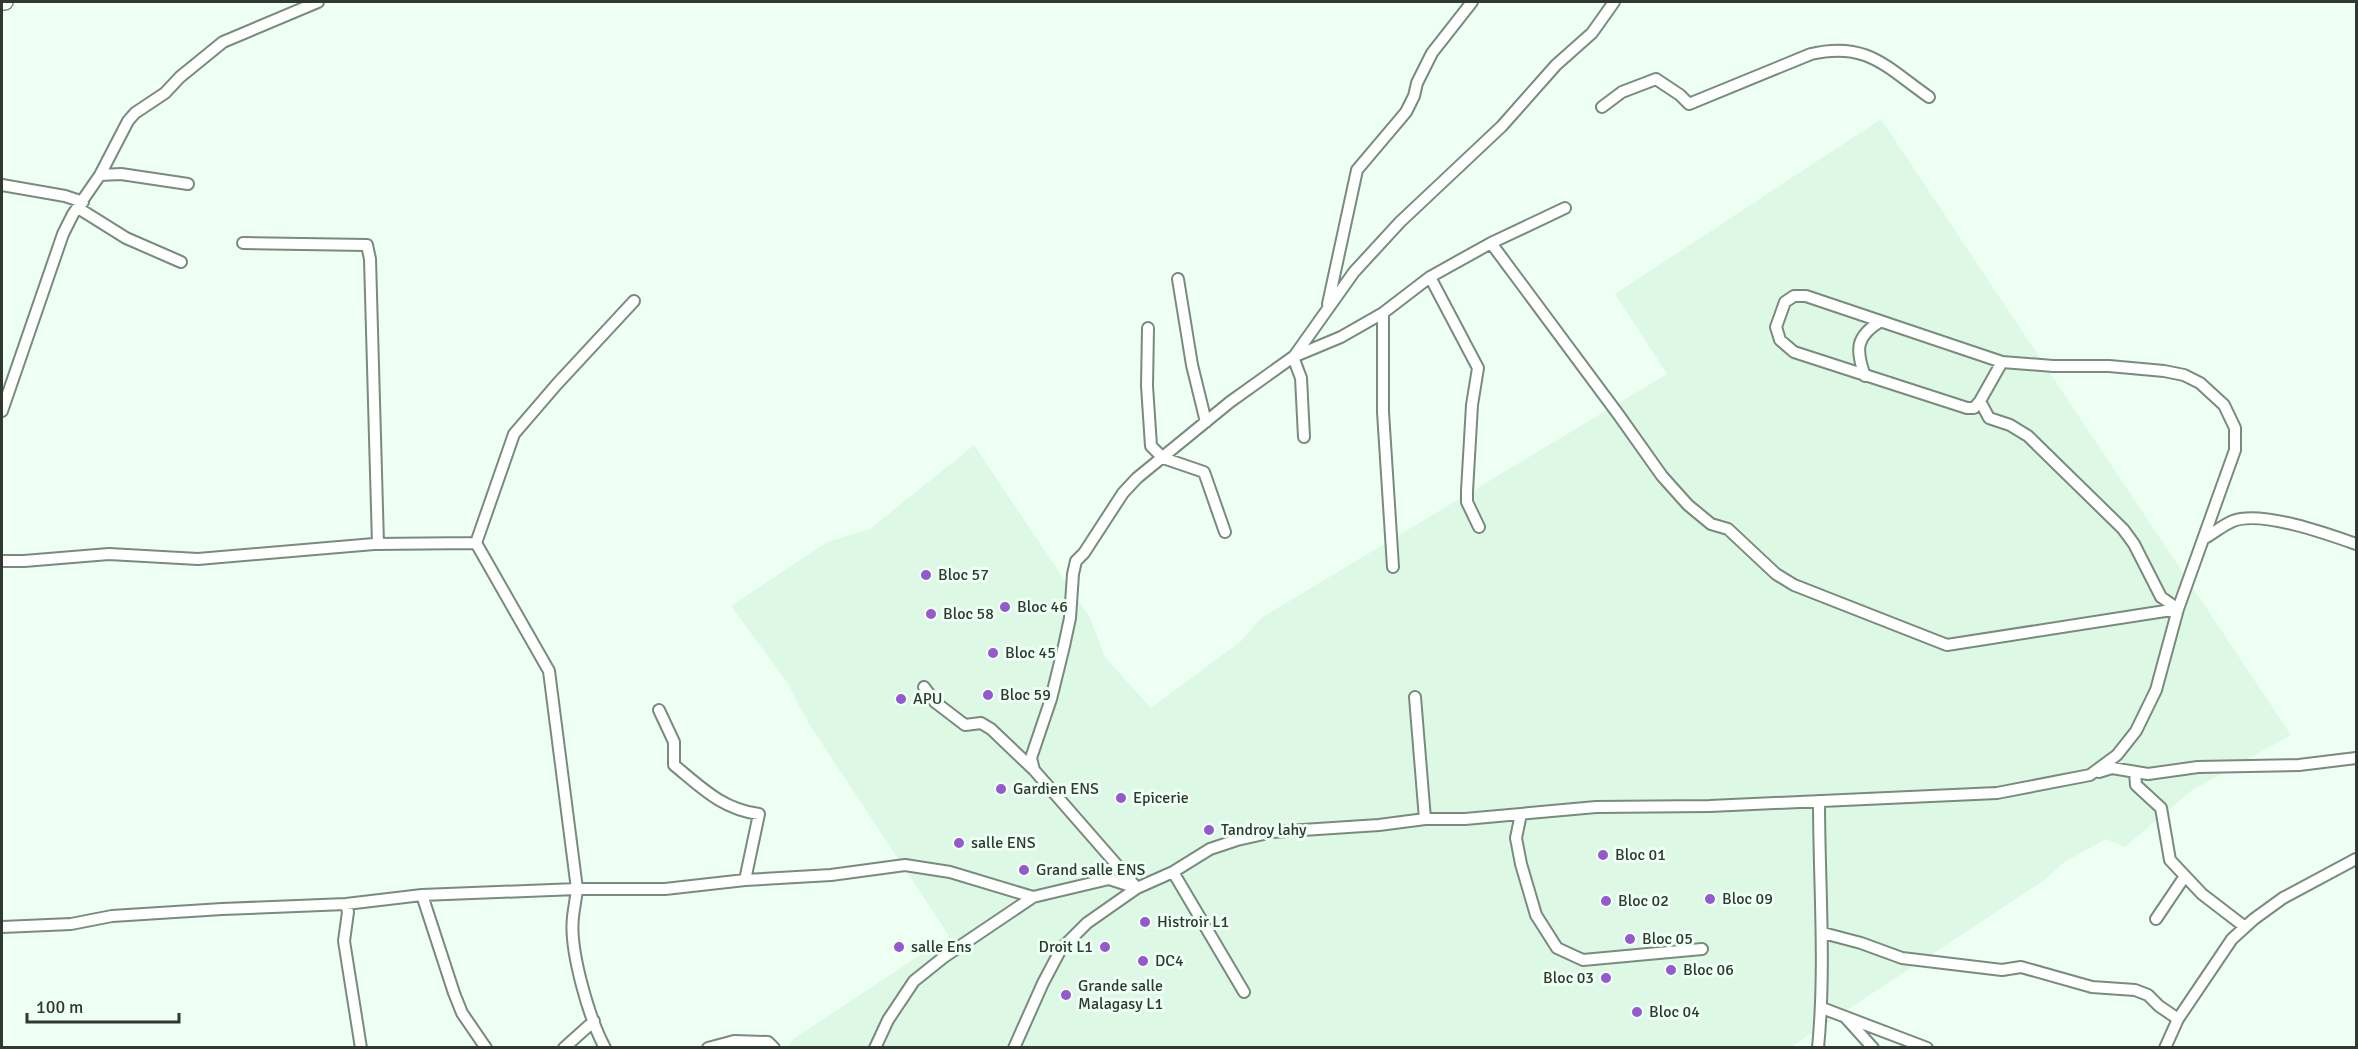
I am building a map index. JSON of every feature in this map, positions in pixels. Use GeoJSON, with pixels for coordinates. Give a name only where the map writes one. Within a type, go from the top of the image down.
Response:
{"type":"FeatureCollection","features":[{"type":"Feature","properties":{"kind":"street"},"geometry":{"type":"LineString","coordinates":[[2,411],[63,234],[100,175],[128,121],[135,113],[165,93],[180,77],[223,42],[318,2]]}},
{"type":"Feature","properties":{"kind":"street"},"geometry":{"type":"LineString","coordinates":[[1327,307],[1357,170],[1406,112],[1432,52],[1472,2]]}},
{"type":"Feature","properties":{"kind":"street"},"geometry":{"type":"LineString","coordinates":[[1293,357],[1354,272],[1400,222],[1502,126],[1556,65],[1592,33],[1614,2]]}},
{"type":"Feature","properties":{"kind":"street"},"geometry":{"type":"LineString","coordinates":[[1602,107],[1622,92],[1656,79],[1689,104],[1811,54],[1830,50],[1867,54],[1878,59],[1929,96]]}},
{"type":"Feature","properties":{"kind":"street"},"geometry":{"type":"LineString","coordinates":[[100,175],[121,174],[188,184]]}},
{"type":"Feature","properties":{"kind":"street"},"geometry":{"type":"LineString","coordinates":[[2,185],[65,196],[126,238],[181,262]]}},
{"type":"Feature","properties":{"kind":"street"},"geometry":{"type":"LineString","coordinates":[[1034,770],[1031,758],[1051,699],[1064,646],[1076,561],[1084,553],[1123,493],[1137,478],[1230,402],[1293,357],[1341,337],[1383,313],[1430,277],[1491,243],[1565,208]]}},
{"type":"Feature","properties":{"kind":"street"},"geometry":{"type":"LineString","coordinates":[[243,243],[367,245],[370,270],[378,544]]}},
{"type":"Feature","properties":{"kind":"street"},"geometry":{"type":"LineString","coordinates":[[1491,243],[1668,484],[1711,524],[1728,529],[1776,574],[1794,585],[1947,645],[2178,609]]}},
{"type":"Feature","properties":{"kind":"street"},"geometry":{"type":"LineString","coordinates":[[1430,277],[1478,368],[1472,405],[1467,502],[1479,527]]}},
{"type":"Feature","properties":{"kind":"street"},"geometry":{"type":"LineString","coordinates":[[1178,279],[1192,365],[1206,422]]}},
{"type":"Feature","properties":{"kind":"street"},"geometry":{"type":"LineString","coordinates":[[2002,362],[1980,402],[1974,408],[1958,407],[1794,352],[1780,340],[1776,327],[1785,302],[1794,296],[1821,299],[2002,362],[2164,371],[2184,375],[2200,382],[2224,405],[2235,428],[2235,450],[2178,609],[2156,690],[2136,731],[2117,755],[2090,775]]}},
{"type":"Feature","properties":{"kind":"street"},"geometry":{"type":"LineString","coordinates":[[605,1047],[594,1021],[575,954],[573,916],[577,889],[549,671],[476,543],[514,434],[556,384],[634,301]]}},
{"type":"Feature","properties":{"kind":"street"},"geometry":{"type":"LineString","coordinates":[[1383,313],[1383,412],[1393,567]]}},
{"type":"Feature","properties":{"kind":"street"},"geometry":{"type":"LineString","coordinates":[[1865,376],[1858,357],[1860,341],[1868,329],[1881,321]]}},
{"type":"Feature","properties":{"kind":"street"},"geometry":{"type":"LineString","coordinates":[[1148,328],[1147,386],[1151,446],[1163,458],[1204,472],[1225,532]]}},
{"type":"Feature","properties":{"kind":"street"},"geometry":{"type":"LineString","coordinates":[[1293,357],[1300,378],[1304,437]]}},
{"type":"Feature","properties":{"kind":"street"},"geometry":{"type":"LineString","coordinates":[[1980,402],[1989,417],[2010,425],[2028,436],[2123,528],[2134,544],[2161,597],[2178,609]]}},
{"type":"Feature","properties":{"kind":"street"},"geometry":{"type":"LineString","coordinates":[[2205,538],[2234,520],[2270,519],[2318,531],[2356,544]]}},
{"type":"Feature","properties":{"kind":"street"},"geometry":{"type":"LineString","coordinates":[[2,561],[109,554],[198,559],[378,544],[476,543]]}},
{"type":"Feature","properties":{"kind":"street"},"geometry":{"type":"LineString","coordinates":[[924,687],[935,702],[965,725],[981,723],[991,729],[1034,770],[1137,888]]}},
{"type":"Feature","properties":{"kind":"street"},"geometry":{"type":"LineString","coordinates":[[1415,697],[1425,819]]}},
{"type":"Feature","properties":{"kind":"street"},"geometry":{"type":"LineString","coordinates":[[659,710],[674,742],[674,765],[719,802],[748,813],[759,814],[745,880]]}},
{"type":"Feature","properties":{"kind":"street"},"geometry":{"type":"LineString","coordinates":[[1014,1047],[1061,949],[1087,923],[1137,888],[1173,872],[1210,849],[1272,832],[1596,807],[1710,806],[1997,793],[2090,775],[2112,768],[2148,774],[2198,767],[2299,765],[2356,758]]}},
{"type":"Feature","properties":{"kind":"street"},"geometry":{"type":"LineString","coordinates":[[2135,772],[2136,785],[2161,808],[2170,860],[2202,894],[2245,927]]}},
{"type":"Feature","properties":{"kind":"street"},"geometry":{"type":"LineString","coordinates":[[1818,1047],[1822,1008],[1823,933],[1819,870],[1819,801]]}},
{"type":"Feature","properties":{"kind":"street"},"geometry":{"type":"LineString","coordinates":[[1521,814],[1516,838],[1521,864],[1536,915],[1557,948],[1583,960],[1702,949]]}},
{"type":"Feature","properties":{"kind":"street"},"geometry":{"type":"LineString","coordinates":[[2164,1046],[2178,1018],[2216,959],[2232,939],[2283,898],[2356,859]]}},
{"type":"Feature","properties":{"kind":"street"},"geometry":{"type":"LineString","coordinates":[[2,927],[72,924],[112,916],[346,904],[422,895],[577,889],[665,889],[745,880],[831,875],[905,865],[950,872],[1033,897]]}},
{"type":"Feature","properties":{"kind":"street"},"geometry":{"type":"LineString","coordinates":[[1173,872],[1244,992]]}},
{"type":"Feature","properties":{"kind":"street"},"geometry":{"type":"LineString","coordinates":[[2156,919],[2185,876]]}},
{"type":"Feature","properties":{"kind":"street"},"geometry":{"type":"LineString","coordinates":[[875,1047],[888,1020],[914,981],[944,957],[1033,897],[1109,879],[1137,888]]}},
{"type":"Feature","properties":{"kind":"street"},"geometry":{"type":"LineString","coordinates":[[422,895],[462,1013],[486,1047]]}},
{"type":"Feature","properties":{"kind":"street"},"geometry":{"type":"LineString","coordinates":[[346,904],[348,912],[344,941],[362,1047]]}},
{"type":"Feature","properties":{"kind":"street"},"geometry":{"type":"LineString","coordinates":[[1823,933],[1861,943],[1902,958],[2002,970],[2021,968],[2092,987],[2135,990],[2148,995],[2159,1006],[2178,1018]]}},
{"type":"Feature","properties":{"kind":"street"},"geometry":{"type":"LineString","coordinates":[[1822,1008],[1928,1047]]}},
{"type":"Feature","properties":{"kind":"street"},"geometry":{"type":"LineString","coordinates":[[1846,1017],[1873,1047]]}},
{"type":"Feature","properties":{"kind":"street"},"geometry":{"type":"LineString","coordinates":[[564,1047],[594,1021]]}},
{"type":"Feature","properties":{"kind":"street"},"geometry":{"type":"LineString","coordinates":[[708,1047],[734,1041],[768,1042],[774,1047]]}},
{"type":"Feature","properties":{"kind":"shaded area"},"geometry":{"type":"Polygon","coordinates":[[[1881,119],[2291,735],[2191,791],[2125,847],[2106,839],[2063,863],[2046,879],[1791,1047],[787,1047],[795,1038],[949,936],[809,724],[786,681],[731,606],[827,542],[870,529],[974,445],[1090,618],[1105,657],[1151,708],[1241,641],[1261,618],[1667,374],[1615,294],[1881,119]]]}},
{"type":"Feature","properties":{"kind":"place","name":"Bloc 57"},"geometry":{"type":"Point","coordinates":[926,575]}},
{"type":"Feature","properties":{"kind":"place","name":"Bloc 46"},"geometry":{"type":"Point","coordinates":[1005,607]}},
{"type":"Feature","properties":{"kind":"place","name":"Bloc 58"},"geometry":{"type":"Point","coordinates":[931,614]}},
{"type":"Feature","properties":{"kind":"place","name":"Bloc 45"},"geometry":{"type":"Point","coordinates":[993,653]}},
{"type":"Feature","properties":{"kind":"place","name":"Bloc 59"},"geometry":{"type":"Point","coordinates":[988,695]}},
{"type":"Feature","properties":{"kind":"place","name":"APU"},"geometry":{"type":"Point","coordinates":[901,699]}},
{"type":"Feature","properties":{"kind":"place","name":"Gardien ENS"},"geometry":{"type":"Point","coordinates":[1001,789]}},
{"type":"Feature","properties":{"kind":"place","name":"Epicerie"},"geometry":{"type":"Point","coordinates":[1121,798]}},
{"type":"Feature","properties":{"kind":"place","name":"Tandroy lahy"},"geometry":{"type":"Point","coordinates":[1209,830]}},
{"type":"Feature","properties":{"kind":"place","name":"salle ENS"},"geometry":{"type":"Point","coordinates":[959,843]}},
{"type":"Feature","properties":{"kind":"place","name":"Bloc 01"},"geometry":{"type":"Point","coordinates":[1603,855]}},
{"type":"Feature","properties":{"kind":"place","name":"Grand salle ENS"},"geometry":{"type":"Point","coordinates":[1024,870]}},
{"type":"Feature","properties":{"kind":"place","name":"Bloc 09"},"geometry":{"type":"Point","coordinates":[1710,899]}},
{"type":"Feature","properties":{"kind":"place","name":"Bloc 02"},"geometry":{"type":"Point","coordinates":[1606,901]}},
{"type":"Feature","properties":{"kind":"place","name":"Histroir L1"},"geometry":{"type":"Point","coordinates":[1145,922]}},
{"type":"Feature","properties":{"kind":"place","name":"Bloc 05"},"geometry":{"type":"Point","coordinates":[1630,939]}},
{"type":"Feature","properties":{"kind":"place","name":"salle Ens"},"geometry":{"type":"Point","coordinates":[899,947]}},
{"type":"Feature","properties":{"kind":"place","name":"Droit L1"},"geometry":{"type":"Point","coordinates":[1105,947]}},
{"type":"Feature","properties":{"kind":"place","name":"DC4"},"geometry":{"type":"Point","coordinates":[1143,961]}},
{"type":"Feature","properties":{"kind":"place","name":"Bloc 06"},"geometry":{"type":"Point","coordinates":[1671,970]}},
{"type":"Feature","properties":{"kind":"place","name":"Bloc 03"},"geometry":{"type":"Point","coordinates":[1606,978]}},
{"type":"Feature","properties":{"kind":"place","name":"Grande salle Malagasy L1"},"geometry":{"type":"Point","coordinates":[1066,995]}},
{"type":"Feature","properties":{"kind":"place","name":"Bloc 04"},"geometry":{"type":"Point","coordinates":[1637,1012]}}]}
